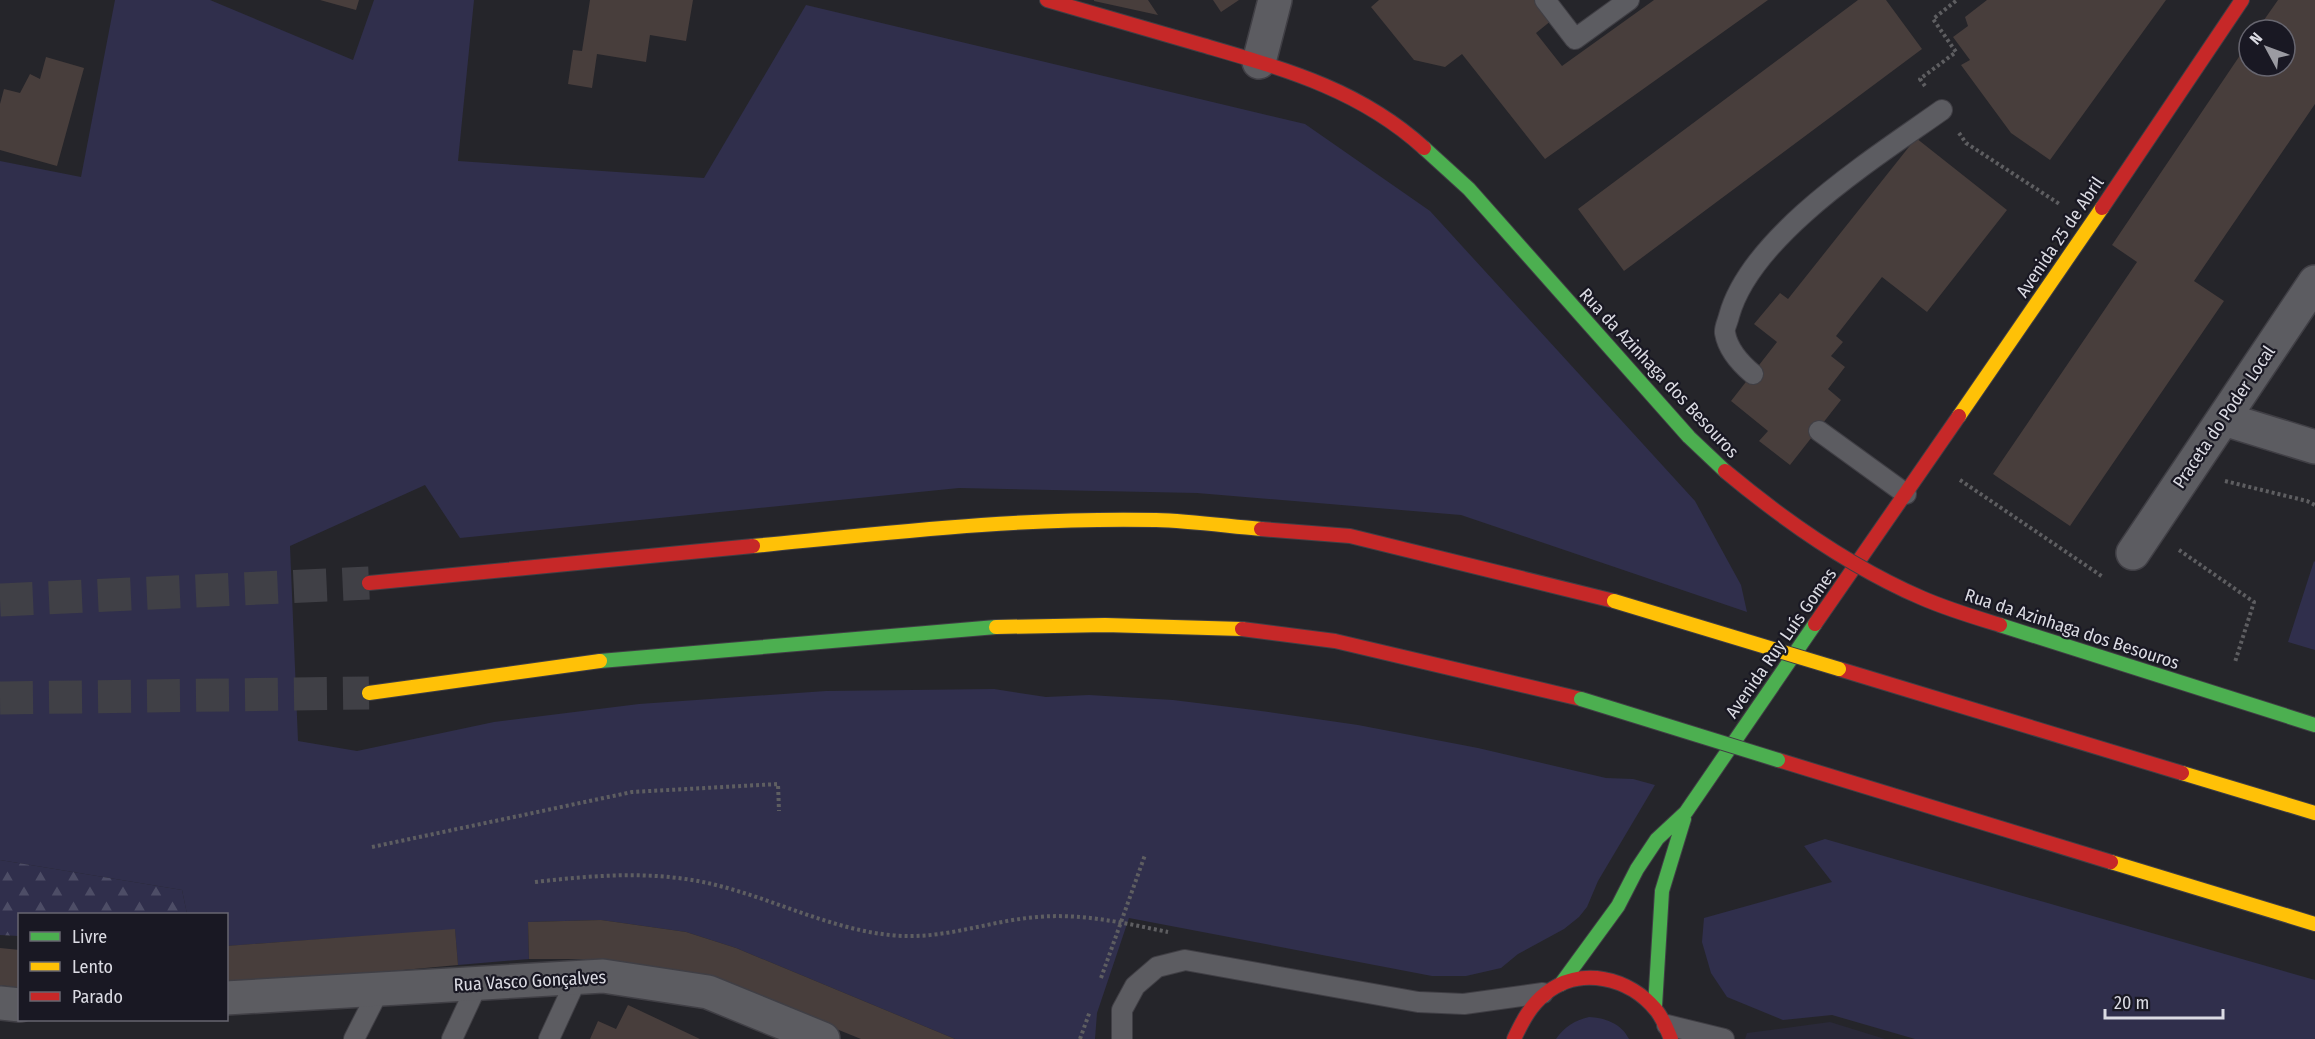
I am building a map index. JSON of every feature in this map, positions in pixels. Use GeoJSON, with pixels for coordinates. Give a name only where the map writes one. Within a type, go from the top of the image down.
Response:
{"type":"FeatureCollection","features":[{"type":"Feature","properties":{"kind":"main road","name":"Rua da Azinhaga dos Besouros"},"geometry":{"type":"LineString","coordinates":[[1047,0],[1259,62],[1336,89],[1367,105],[1401,127],[1469,189],[1689,437],[1725,471],[1776,511],[1861,568],[1916,595],[2000,625],[2315,725]]}},
{"type":"Feature","properties":{"kind":"main road","name":"Avenida 25 de Abril"},"geometry":{"type":"LineString","coordinates":[[1906,494],[2242,0]]}},
{"type":"Feature","properties":{"kind":"main road","name":"Avenida Ruy Luís Gomes"},"geometry":{"type":"LineString","coordinates":[[1514,1039],[1518,1026],[1529,1008],[1552,988],[1618,906],[1637,869],[1657,839],[1686,812],[1906,494]]}},
{"type":"Feature","properties":{"kind":"main road"},"geometry":{"type":"LineString","coordinates":[[369,584],[696,550],[956,526],[1047,521],[1158,520],[1350,536],[1614,601],[2315,813]]}},
{"type":"Feature","properties":{"kind":"main road"},"geometry":{"type":"LineString","coordinates":[[369,693],[571,664],[723,648],[993,627],[1105,625],[1240,629],[1335,641],[1581,699],[2315,924]]}},
{"type":"Feature","properties":{"kind":"main road","name":"Avenida Ruy Luís Gomes"},"geometry":{"type":"LineString","coordinates":[[1655,1006],[1662,891],[1686,812]]}},
{"type":"Feature","properties":{"kind":"main road"},"geometry":{"type":"LineString","coordinates":[[1552,988],[1581,978],[1601,977],[1622,982],[1640,991],[1655,1006],[1669,1032]]}},
{"type":"Feature","properties":{"kind":"street"},"geometry":{"type":"LineString","coordinates":[[1259,62],[1275,0]]}},
{"type":"Feature","properties":{"kind":"street","name":"Praceta do Poder Local"},"geometry":{"type":"LineString","coordinates":[[2141,541],[2315,282]]}},
{"type":"Feature","properties":{"kind":"street"},"geometry":{"type":"LineString","coordinates":[[2224,418],[2315,447]]}},
{"type":"Feature","properties":{"kind":"street","name":"Rua Vasco Gonçalves"},"geometry":{"type":"LineString","coordinates":[[228,998],[603,976],[708,992],[824,1039]]}},
{"type":"Feature","properties":{"kind":"street"},"geometry":{"type":"LineString","coordinates":[[0,1003],[18,1005]]}},
{"type":"Feature","properties":{"kind":"lane"},"geometry":{"type":"LineString","coordinates":[[1545,0],[1575,39],[1629,0]]}},
{"type":"Feature","properties":{"kind":"lane"},"geometry":{"type":"LineString","coordinates":[[1753,374],[1731,350],[1725,332],[1733,300],[1756,264],[1785,232],[1831,189],[1942,110]]}},
{"type":"Feature","properties":{"kind":"lane"},"geometry":{"type":"LineString","coordinates":[[1819,431],[1906,494]]}},
{"type":"Feature","properties":{"kind":"lane"},"geometry":{"type":"LineString","coordinates":[[1122,1039],[1122,1010],[1136,986],[1157,967],[1185,960],[1418,1002],[1464,1004],[1552,988]]}},
{"type":"Feature","properties":{"kind":"lane"},"geometry":{"type":"LineString","coordinates":[[549,1039],[578,976]]}},
{"type":"Feature","properties":{"kind":"lane"},"geometry":{"type":"LineString","coordinates":[[452,1039],[478,983]]}},
{"type":"Feature","properties":{"kind":"lane"},"geometry":{"type":"LineString","coordinates":[[354,1039],[379,990]]}},
{"type":"Feature","properties":{"kind":"lane"},"geometry":{"type":"LineString","coordinates":[[1669,1032],[1724,1039]]}},
{"type":"Feature","properties":{"kind":"path"},"geometry":{"type":"LineString","coordinates":[[1957,0],[1933,19],[1956,52],[1920,79],[1966,143],[2091,225]]}},
{"type":"Feature","properties":{"kind":"path"},"geometry":{"type":"LineString","coordinates":[[1954,476],[2113,583]]}},
{"type":"Feature","properties":{"kind":"path"},"geometry":{"type":"LineString","coordinates":[[2223,480],[2307,501],[2315,506]]}},
{"type":"Feature","properties":{"kind":"path"},"geometry":{"type":"LineString","coordinates":[[2141,541],[2254,602],[2225,697]]}},
{"type":"Feature","properties":{"kind":"path"},"geometry":{"type":"LineString","coordinates":[[372,847],[632,792],[778,783],[779,811]]}},
{"type":"Feature","properties":{"kind":"path"},"geometry":{"type":"LineString","coordinates":[[1099,986],[1145,855]]}},
{"type":"Feature","properties":{"kind":"path"},"geometry":{"type":"LineString","coordinates":[[535,882],[620,875],[666,876],[715,885],[844,925],[887,935],[920,938],[1036,917],[1071,916],[1121,922],[1173,933]]}},
{"type":"Feature","properties":{"kind":"path"},"geometry":{"type":"LineString","coordinates":[[1080,1039],[1091,1007]]}},
{"type":"Feature","properties":{"kind":"shaded area"},"geometry":{"type":"Polygon","coordinates":[[[1830,1022],[1885,1039],[1745,1039],[1747,1033],[1830,1022]]]}},
{"type":"Feature","properties":{"kind":"green space"},"geometry":{"type":"Polygon","coordinates":[[[115,0],[210,0],[353,60],[374,0],[474,0],[458,161],[704,178],[806,5],[1305,124],[1430,211],[1695,501],[1741,585],[1747,612],[1461,515],[1197,493],[959,488],[460,538],[425,485],[290,546],[298,741],[357,751],[494,722],[639,704],[826,691],[994,689],[1046,697],[1089,695],[1173,700],[1358,725],[1478,748],[1606,778],[1633,779],[1655,785],[1598,881],[1587,907],[1579,917],[1564,929],[1518,954],[1501,968],[1466,976],[1432,976],[1129,918],[1097,1013],[1095,1039],[955,1039],[736,948],[686,932],[601,920],[528,922],[529,959],[458,965],[455,930],[228,946],[228,913],[187,913],[182,890],[0,860],[0,161],[81,177],[115,0]]]}},
{"type":"Feature","properties":{"kind":"green space"},"geometry":{"type":"Polygon","coordinates":[[[2315,562],[2315,650],[2288,642],[2315,562]]]}},
{"type":"Feature","properties":{"kind":"green space"},"geometry":{"type":"Polygon","coordinates":[[[1825,839],[2315,980],[2315,1039],[1915,1039],[1832,1015],[1783,1020],[1727,997],[1711,973],[1702,942],[1704,918],[1832,882],[1804,846],[1825,839]]]}},
{"type":"Feature","properties":{"kind":"green space"},"geometry":{"type":"Polygon","coordinates":[[[0,860],[182,890],[187,913],[18,913],[18,936],[0,935],[0,860]]]}},
{"type":"Feature","properties":{"kind":"green space"},"geometry":{"type":"Polygon","coordinates":[[[1589,1017],[1612,1022],[1622,1029],[1629,1039],[1556,1039],[1570,1025],[1589,1017]]]}},
{"type":"Feature","properties":{"kind":"building"},"geometry":{"type":"Polygon","coordinates":[[[320,0],[359,0],[356,10],[320,0]]]}},
{"type":"Feature","properties":{"kind":"building"},"geometry":{"type":"Polygon","coordinates":[[[590,0],[693,0],[686,41],[650,35],[646,62],[597,54],[592,88],[568,84],[573,50],[582,51],[590,0]]]}},
{"type":"Feature","properties":{"kind":"building"},"geometry":{"type":"Polygon","coordinates":[[[1148,0],[1158,15],[1094,1],[1148,0]]]}},
{"type":"Feature","properties":{"kind":"building"},"geometry":{"type":"Polygon","coordinates":[[[1213,0],[1239,0],[1221,12],[1213,0]]]}},
{"type":"Feature","properties":{"kind":"building"},"geometry":{"type":"Polygon","coordinates":[[[1379,0],[1537,0],[1552,20],[1536,33],[1562,66],[1654,0],[1768,0],[1545,159],[1462,54],[1445,67],[1414,60],[1371,7],[1379,0]]]}},
{"type":"Feature","properties":{"kind":"building"},"geometry":{"type":"Polygon","coordinates":[[[1858,0],[1886,0],[1922,49],[1624,271],[1578,209],[1858,0]]]}},
{"type":"Feature","properties":{"kind":"building"},"geometry":{"type":"Polygon","coordinates":[[[1987,0],[2166,0],[2050,160],[2011,133],[1961,65],[1970,60],[1953,37],[1968,26],[1965,17],[1987,0]]]}},
{"type":"Feature","properties":{"kind":"building"},"geometry":{"type":"Polygon","coordinates":[[[2278,0],[2315,0],[2315,104],[2194,281],[2224,301],[2070,526],[1993,474],[2137,262],[2112,245],[2237,60],[2237,78],[2297,78],[2297,18],[2265,18],[2278,0]]]}},
{"type":"Feature","properties":{"kind":"building"},"geometry":{"type":"Polygon","coordinates":[[[46,57],[84,68],[57,166],[0,150],[0,104],[4,89],[20,93],[30,74],[40,79],[46,57]]]}},
{"type":"Feature","properties":{"kind":"building"},"geometry":{"type":"Polygon","coordinates":[[[1916,138],[2007,210],[1927,312],[1882,277],[1836,336],[1843,342],[1831,356],[1845,367],[1828,389],[1841,400],[1790,465],[1759,441],[1768,431],[1731,401],[1777,342],[1754,324],[1780,293],[1788,299],[1916,138]]]}},
{"type":"Feature","properties":{"kind":"building"},"geometry":{"type":"Polygon","coordinates":[[[601,920],[686,932],[736,948],[955,1039],[861,1039],[723,983],[688,973],[602,959],[529,959],[528,922],[601,920]]]}},
{"type":"Feature","properties":{"kind":"building"},"geometry":{"type":"Polygon","coordinates":[[[455,929],[458,965],[228,986],[228,946],[455,929]]]}},
{"type":"Feature","properties":{"kind":"building"},"geometry":{"type":"Polygon","coordinates":[[[0,948],[18,950],[18,988],[0,985],[0,948]]]}},
{"type":"Feature","properties":{"kind":"building"},"geometry":{"type":"Polygon","coordinates":[[[628,1005],[700,1039],[590,1039],[598,1021],[616,1029],[628,1005]]]}},
{"type":"Feature","properties":{"kind":"tunnel"},"geometry":{"type":"LineString","coordinates":[[0,600],[369,583]]}},
{"type":"Feature","properties":{"kind":"tunnel"},"geometry":{"type":"LineString","coordinates":[[0,698],[369,693]]}},
{"type":"Feature","properties":{"kind":"traffic: fast"},"geometry":{"type":"LineString","coordinates":[[1424,148],[1469,189],[1689,437],[1725,471]]}},
{"type":"Feature","properties":{"kind":"traffic: fast"},"geometry":{"type":"LineString","coordinates":[[1561,984],[1618,906],[1637,869],[1657,839],[1686,812],[1815,624]]}},
{"type":"Feature","properties":{"kind":"traffic: fast"},"geometry":{"type":"LineString","coordinates":[[2000,625],[2315,725]]}},
{"type":"Feature","properties":{"kind":"traffic: fast"},"geometry":{"type":"LineString","coordinates":[[600,661],[996,627]]}},
{"type":"Feature","properties":{"kind":"traffic: fast"},"geometry":{"type":"LineString","coordinates":[[1581,699],[1778,760]]}},
{"type":"Feature","properties":{"kind":"traffic: fast"},"geometry":{"type":"LineString","coordinates":[[1655,1006],[1662,891],[1684,819]]}},
{"type":"Feature","properties":{"kind":"traffic: slow"},"geometry":{"type":"LineString","coordinates":[[1959,416],[2102,208]]}},
{"type":"Feature","properties":{"kind":"traffic: slow"},"geometry":{"type":"LineString","coordinates":[[753,546],[904,531],[1055,521],[1156,520],[1261,529]]}},
{"type":"Feature","properties":{"kind":"traffic: slow"},"geometry":{"type":"LineString","coordinates":[[1614,601],[1839,669]]}},
{"type":"Feature","properties":{"kind":"traffic: slow"},"geometry":{"type":"LineString","coordinates":[[996,627],[1105,625],[1242,629]]}},
{"type":"Feature","properties":{"kind":"traffic: slow"},"geometry":{"type":"LineString","coordinates":[[369,693],[600,661]]}},
{"type":"Feature","properties":{"kind":"traffic: slow"},"geometry":{"type":"LineString","coordinates":[[2182,773],[2315,813]]}},
{"type":"Feature","properties":{"kind":"traffic: slow"},"geometry":{"type":"LineString","coordinates":[[2111,862],[2315,924]]}},
{"type":"Feature","properties":{"kind":"traffic: jam"},"geometry":{"type":"LineString","coordinates":[[1047,0],[1262,63],[1319,83],[1373,110],[1424,148]]}},
{"type":"Feature","properties":{"kind":"traffic: jam"},"geometry":{"type":"LineString","coordinates":[[2102,208],[2242,0]]}},
{"type":"Feature","properties":{"kind":"traffic: jam"},"geometry":{"type":"LineString","coordinates":[[1815,624],[1959,416]]}},
{"type":"Feature","properties":{"kind":"traffic: jam"},"geometry":{"type":"LineString","coordinates":[[1725,471],[1819,542],[1869,572],[1931,602],[2000,625]]}},
{"type":"Feature","properties":{"kind":"traffic: jam"},"geometry":{"type":"LineString","coordinates":[[1261,529],[1350,536],[1614,601]]}},
{"type":"Feature","properties":{"kind":"traffic: jam"},"geometry":{"type":"LineString","coordinates":[[369,583],[753,546]]}},
{"type":"Feature","properties":{"kind":"traffic: jam"},"geometry":{"type":"LineString","coordinates":[[1242,629],[1335,641],[1581,699]]}},
{"type":"Feature","properties":{"kind":"traffic: jam"},"geometry":{"type":"LineString","coordinates":[[1839,669],[2182,773]]}},
{"type":"Feature","properties":{"kind":"traffic: jam"},"geometry":{"type":"LineString","coordinates":[[1778,760],[2111,862]]}},
{"type":"Feature","properties":{"kind":"traffic: jam"},"geometry":{"type":"LineString","coordinates":[[1514,1039],[1523,1020],[1545,994],[1559,985],[1589,978],[1619,983],[1633,990],[1656,1010],[1671,1039]]}}]}
